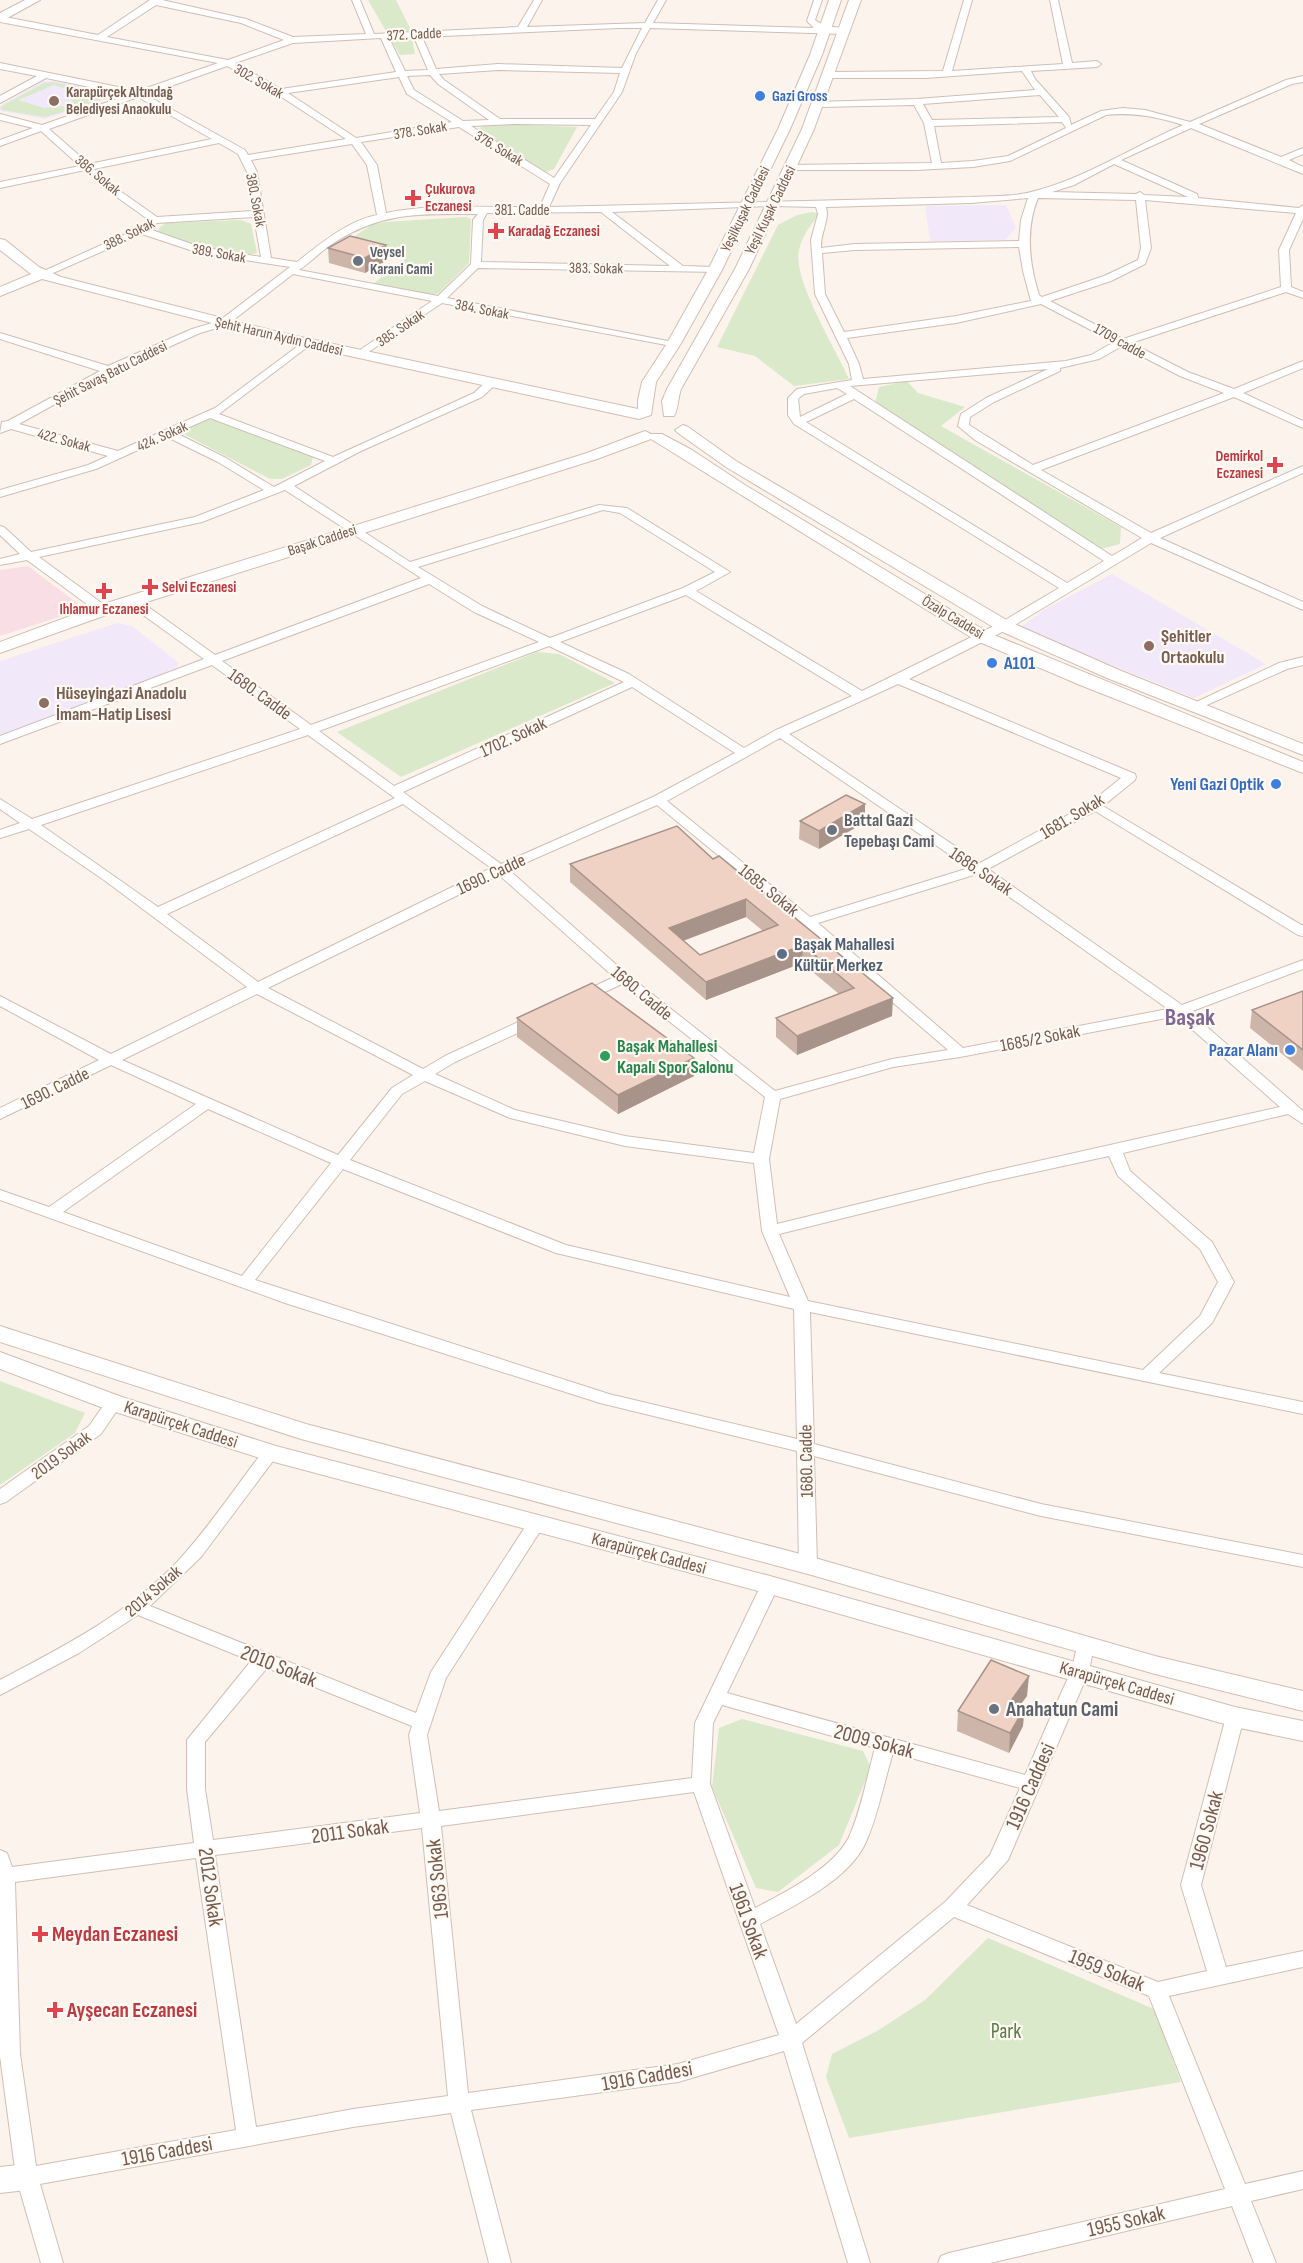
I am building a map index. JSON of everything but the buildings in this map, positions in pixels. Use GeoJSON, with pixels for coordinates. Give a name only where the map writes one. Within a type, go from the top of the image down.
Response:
{"type":"FeatureCollection","features":[{"type":"Feature","properties":{"kind":"main road"},"geometry":{"type":"LineString","coordinates":[[0,19],[34,0]]}},
{"type":"Feature","properties":{"kind":"main road","name":"Yeşilkuşak Caddesi"},"geometry":{"type":"LineString","coordinates":[[637,416],[645,400],[649,382],[716,270],[812,65],[823,30],[836,0]]}},
{"type":"Feature","properties":{"kind":"main road","name":"Yeşil Kuşak Caddesi"},"geometry":{"type":"LineString","coordinates":[[669,412],[669,401],[674,389],[742,269],[819,104],[855,0]]}},
{"type":"Feature","properties":{"kind":"main road","name":"Şehit Harun Aydın Caddesi"},"geometry":{"type":"LineString","coordinates":[[0,243],[40,275],[306,343],[570,399],[637,416]]}},
{"type":"Feature","properties":{"kind":"main road"},"geometry":{"type":"LineString","coordinates":[[0,292],[40,275]]}},
{"type":"Feature","properties":{"kind":"main road"},"geometry":{"type":"LineString","coordinates":[[637,416],[669,412]]}},
{"type":"Feature","properties":{"kind":"main road","name":"Özalp Caddesi"},"geometry":{"type":"LineString","coordinates":[[669,412],[682,418],[686,426],[683,430],[731,464],[1004,626],[1303,750]]}},
{"type":"Feature","properties":{"kind":"main road","name":"Özalp Caddesi"},"geometry":{"type":"LineString","coordinates":[[637,416],[632,431],[651,437],[983,637],[1303,768]]}},
{"type":"Feature","properties":{"kind":"main road","name":"Başak Caddesi"},"geometry":{"type":"LineString","coordinates":[[0,648],[132,601],[651,437],[675,434],[683,430]]}},
{"type":"Feature","properties":{"kind":"main road","name":"Karapürçek Caddesi"},"geometry":{"type":"LineString","coordinates":[[0,1334],[301,1431],[808,1565],[1155,1665],[1303,1701]]}},
{"type":"Feature","properties":{"kind":"main road","name":"Karapürçek Caddesi"},"geometry":{"type":"LineString","coordinates":[[0,1360],[114,1403],[271,1453],[770,1585],[1080,1671],[1234,1717],[1303,1731]]}},
{"type":"Feature","properties":{"kind":"street"},"geometry":{"type":"LineString","coordinates":[[356,0],[371,36]]}},
{"type":"Feature","properties":{"kind":"street"},"geometry":{"type":"LineString","coordinates":[[522,28],[538,0]]}},
{"type":"Feature","properties":{"kind":"street"},"geometry":{"type":"LineString","coordinates":[[543,210],[555,183],[618,92],[632,53],[663,0]]}},
{"type":"Feature","properties":{"kind":"street"},"geometry":{"type":"LineString","coordinates":[[818,0],[811,21],[823,30]]}},
{"type":"Feature","properties":{"kind":"street"},"geometry":{"type":"LineString","coordinates":[[947,74],[968,0]]}},
{"type":"Feature","properties":{"kind":"street"},"geometry":{"type":"LineString","coordinates":[[1054,0],[1068,66]]}},
{"type":"Feature","properties":{"kind":"street"},"geometry":{"type":"LineString","coordinates":[[99,38],[155,1],[243,21],[292,40]]}},
{"type":"Feature","properties":{"kind":"street","name":"302. Sokak"},"geometry":{"type":"LineString","coordinates":[[0,19],[226,62],[280,92],[355,141],[372,165],[382,217]]}},
{"type":"Feature","properties":{"kind":"street","name":"372. Cadde"},"geometry":{"type":"LineString","coordinates":[[0,142],[292,40],[648,24],[845,31]]}},
{"type":"Feature","properties":{"kind":"street"},"geometry":{"type":"LineString","coordinates":[[417,34],[433,72],[441,82],[498,122]]}},
{"type":"Feature","properties":{"kind":"street","name":"376. Sokak"},"geometry":{"type":"LineString","coordinates":[[384,36],[410,92],[555,183]]}},
{"type":"Feature","properties":{"kind":"street"},"geometry":{"type":"LineString","coordinates":[[830,75],[947,74],[1097,64]]}},
{"type":"Feature","properties":{"kind":"street"},"geometry":{"type":"LineString","coordinates":[[0,66],[138,94]]}},
{"type":"Feature","properties":{"kind":"street"},"geometry":{"type":"LineString","coordinates":[[280,92],[402,74],[498,67],[625,71]]}},
{"type":"Feature","properties":{"kind":"street"},"geometry":{"type":"LineString","coordinates":[[1025,68],[1031,80],[1067,125]]}},
{"type":"Feature","properties":{"kind":"street"},"geometry":{"type":"LineString","coordinates":[[0,100],[45,75]]}},
{"type":"Feature","properties":{"kind":"street"},"geometry":{"type":"LineString","coordinates":[[1041,300],[1034,297],[1027,272],[1024,244],[1027,209],[1034,195],[1071,183],[1144,145],[1281,86],[1303,79]]}},
{"type":"Feature","properties":{"kind":"street"},"geometry":{"type":"LineString","coordinates":[[819,104],[917,102],[1042,92]]}},
{"type":"Feature","properties":{"kind":"street","name":"380. Sokak"},"geometry":{"type":"LineString","coordinates":[[138,94],[242,152],[252,172],[266,260]]}},
{"type":"Feature","properties":{"kind":"street"},"geometry":{"type":"LineString","coordinates":[[917,102],[929,123],[938,166]]}},
{"type":"Feature","properties":{"kind":"street"},"geometry":{"type":"LineString","coordinates":[[790,168],[938,166],[973,164],[1010,158],[1067,125],[1118,110],[1148,113],[1192,126],[1281,160],[1303,171]]}},
{"type":"Feature","properties":{"kind":"street"},"geometry":{"type":"LineString","coordinates":[[0,117],[43,128]]}},
{"type":"Feature","properties":{"kind":"street","name":"378. Sokak"},"geometry":{"type":"LineString","coordinates":[[245,158],[460,124],[596,122]]}},
{"type":"Feature","properties":{"kind":"street"},"geometry":{"type":"LineString","coordinates":[[929,123],[1067,125]]}},
{"type":"Feature","properties":{"kind":"street","name":"386. Sokak"},"geometry":{"type":"LineString","coordinates":[[43,128],[110,188],[155,220]]}},
{"type":"Feature","properties":{"kind":"street"},"geometry":{"type":"LineString","coordinates":[[0,185],[219,140]]}},
{"type":"Feature","properties":{"kind":"street"},"geometry":{"type":"LineString","coordinates":[[1281,160],[1303,151]]}},
{"type":"Feature","properties":{"kind":"street"},"geometry":{"type":"LineString","coordinates":[[1115,161],[1200,199]]}},
{"type":"Feature","properties":{"kind":"street"},"geometry":{"type":"LineString","coordinates":[[1034,195],[1140,195],[1302,210],[1284,250],[1286,289]]}},
{"type":"Feature","properties":{"kind":"street","name":"381. Cadde"},"geometry":{"type":"LineString","coordinates":[[223,323],[331,240],[371,219],[401,213],[603,209],[774,202],[820,204],[971,200],[1034,195]]}},
{"type":"Feature","properties":{"kind":"street"},"geometry":{"type":"LineString","coordinates":[[840,336],[922,325],[1041,300],[1123,273],[1142,262],[1146,248],[1140,195]]}},
{"type":"Feature","properties":{"kind":"street"},"geometry":{"type":"LineString","coordinates":[[820,204],[823,214],[816,240],[820,294],[854,364],[858,382]]}},
{"type":"Feature","properties":{"kind":"street"},"geometry":{"type":"LineString","coordinates":[[603,209],[681,270]]}},
{"type":"Feature","properties":{"kind":"street"},"geometry":{"type":"LineString","coordinates":[[476,265],[478,220],[485,210]]}},
{"type":"Feature","properties":{"kind":"street","name":"388. Sokak"},"geometry":{"type":"LineString","coordinates":[[40,275],[142,230],[155,220],[259,214]]}},
{"type":"Feature","properties":{"kind":"street","name":"389. Sokak"},"geometry":{"type":"LineString","coordinates":[[142,230],[160,240],[197,250],[266,260],[296,268]]}},
{"type":"Feature","properties":{"kind":"street"},"geometry":{"type":"LineString","coordinates":[[816,251],[855,247],[1024,244]]}},
{"type":"Feature","properties":{"kind":"street","name":"383. Sokak"},"geometry":{"type":"LineString","coordinates":[[476,265],[716,270]]}},
{"type":"Feature","properties":{"kind":"street","name":"385. Sokak"},"geometry":{"type":"LineString","coordinates":[[361,354],[439,301],[476,265]]}},
{"type":"Feature","properties":{"kind":"street","name":"384. Sokak"},"geometry":{"type":"LineString","coordinates":[[296,268],[439,301],[673,345]]}},
{"type":"Feature","properties":{"kind":"street"},"geometry":{"type":"LineString","coordinates":[[1067,588],[798,422],[793,415],[793,398],[801,391],[839,384],[1066,364],[1095,357],[1120,343],[1286,289],[1303,295]]}},
{"type":"Feature","properties":{"kind":"street","name":"1709 cadde"},"geometry":{"type":"LineString","coordinates":[[1041,300],[1096,327],[1120,343],[1184,374],[1234,393],[1303,425]]}},
{"type":"Feature","properties":{"kind":"street","name":"Şehit Savaş Batu Caddesi"},"geometry":{"type":"LineString","coordinates":[[3,426],[109,370],[196,331],[223,323]]}},
{"type":"Feature","properties":{"kind":"street"},"geometry":{"type":"LineString","coordinates":[[0,336],[109,370]]}},
{"type":"Feature","properties":{"kind":"street","name":"424. Sokak"},"geometry":{"type":"LineString","coordinates":[[0,494],[93,467],[219,410],[306,343]]}},
{"type":"Feature","properties":{"kind":"street"},"geometry":{"type":"LineString","coordinates":[[1066,364],[990,400],[965,416],[963,426],[979,438],[1150,538],[1297,596],[1303,606]]}},
{"type":"Feature","properties":{"kind":"street"},"geometry":{"type":"LineString","coordinates":[[1032,469],[1234,393],[1303,364]]}},
{"type":"Feature","properties":{"kind":"street"},"geometry":{"type":"LineString","coordinates":[[0,562],[198,520],[286,486],[334,461],[478,395],[491,383]]}},
{"type":"Feature","properties":{"kind":"street"},"geometry":{"type":"LineString","coordinates":[[839,384],[1112,561]]}},
{"type":"Feature","properties":{"kind":"street"},"geometry":{"type":"LineString","coordinates":[[798,422],[855,394]]}},
{"type":"Feature","properties":{"kind":"street"},"geometry":{"type":"LineString","coordinates":[[210,414],[334,461]]}},
{"type":"Feature","properties":{"kind":"street","name":"422. Sokak"},"geometry":{"type":"LineString","coordinates":[[3,426],[118,455]]}},
{"type":"Feature","properties":{"kind":"street"},"geometry":{"type":"LineString","coordinates":[[167,434],[222,460],[273,491]]}},
{"type":"Feature","properties":{"kind":"street","name":"1690. Cadde"},"geometry":{"type":"LineString","coordinates":[[0,1114],[500,869],[658,800],[780,733],[898,679],[1004,626],[1150,538],[1303,469]]}},
{"type":"Feature","properties":{"kind":"street"},"geometry":{"type":"LineString","coordinates":[[286,486],[352,531],[478,609],[633,682],[744,753]]}},
{"type":"Feature","properties":{"kind":"street"},"geometry":{"type":"LineString","coordinates":[[0,834],[310,730],[687,591],[724,572],[623,510],[603,507],[410,566]]}},
{"type":"Feature","properties":{"kind":"street"},"geometry":{"type":"LineString","coordinates":[[0,529],[28,555],[104,610]]}},
{"type":"Feature","properties":{"kind":"street"},"geometry":{"type":"LineString","coordinates":[[0,741],[430,579]]}},
{"type":"Feature","properties":{"kind":"street"},"geometry":{"type":"LineString","coordinates":[[687,591],[861,696]]}},
{"type":"Feature","properties":{"kind":"street","name":"1680. Cadde"},"geometry":{"type":"LineString","coordinates":[[132,601],[500,869],[623,978],[773,1096],[761,1159],[770,1231],[802,1305],[808,1565]]}},
{"type":"Feature","properties":{"kind":"street"},"geometry":{"type":"LineString","coordinates":[[1194,706],[1283,666],[1303,661]]}},
{"type":"Feature","properties":{"kind":"street","name":"1681. Sokak"},"geometry":{"type":"LineString","coordinates":[[808,922],[979,869],[1095,806],[1130,777],[898,679]]}},
{"type":"Feature","properties":{"kind":"street","name":"1702. Sokak"},"geometry":{"type":"LineString","coordinates":[[157,913],[633,682]]}},
{"type":"Feature","properties":{"kind":"street","name":"1686. Sokak"},"geometry":{"type":"LineString","coordinates":[[780,733],[979,869],[1180,1011],[1303,1119]]}},
{"type":"Feature","properties":{"kind":"street","name":"1685. Sokak"},"geometry":{"type":"LineString","coordinates":[[658,800],[808,922],[960,1053]]}},
{"type":"Feature","properties":{"kind":"street"},"geometry":{"type":"LineString","coordinates":[[0,803],[157,913],[257,988],[423,1075],[510,1113],[625,1141],[761,1159]]}},
{"type":"Feature","properties":{"kind":"street"},"geometry":{"type":"LineString","coordinates":[[1095,806],[1303,932]]}},
{"type":"Feature","properties":{"kind":"street","name":"1685/2 Sokak"},"geometry":{"type":"LineString","coordinates":[[773,1096],[892,1063],[960,1053],[1180,1011],[1303,964]]}},
{"type":"Feature","properties":{"kind":"street"},"geometry":{"type":"LineString","coordinates":[[569,1003],[623,978]]}},
{"type":"Feature","properties":{"kind":"street"},"geometry":{"type":"LineString","coordinates":[[0,1000],[111,1060],[340,1162],[562,1249],[802,1305],[1303,1408]]}},
{"type":"Feature","properties":{"kind":"street"},"geometry":{"type":"LineString","coordinates":[[245,1282],[397,1091],[450,1059],[547,1013]]}},
{"type":"Feature","properties":{"kind":"street"},"geometry":{"type":"LineString","coordinates":[[51,1212],[207,1103]]}},
{"type":"Feature","properties":{"kind":"street"},"geometry":{"type":"LineString","coordinates":[[770,1231],[985,1178],[1289,1109]]}},
{"type":"Feature","properties":{"kind":"street"},"geometry":{"type":"LineString","coordinates":[[1114,1150],[1122,1173],[1206,1246],[1226,1282],[1206,1319],[1145,1377]]}},
{"type":"Feature","properties":{"kind":"street"},"geometry":{"type":"LineString","coordinates":[[0,1195],[245,1282],[606,1399],[805,1447],[1041,1510],[1303,1561]]}},
{"type":"Feature","properties":{"kind":"street","name":"2019 Sokak"},"geometry":{"type":"LineString","coordinates":[[0,1498],[95,1430],[114,1403]]}},
{"type":"Feature","properties":{"kind":"street","name":"2014 Sokak"},"geometry":{"type":"LineString","coordinates":[[0,1688],[65,1655],[138,1608],[183,1565],[271,1453]]}},
{"type":"Feature","properties":{"kind":"street","name":"1963 Sokak"},"geometry":{"type":"LineString","coordinates":[[500,2263],[459,2103],[431,1820],[418,1735],[437,1677],[537,1522]]}},
{"type":"Feature","properties":{"kind":"street","name":"1961 Sokak"},"geometry":{"type":"LineString","coordinates":[[770,1585],[704,1723],[700,1784],[791,2040],[859,2263]]}},
{"type":"Feature","properties":{"kind":"street","name":"2010 Sokak"},"geometry":{"type":"LineString","coordinates":[[138,1608],[422,1723]]}},
{"type":"Feature","properties":{"kind":"street","name":"1916 Caddesi"},"geometry":{"type":"LineString","coordinates":[[14,2178],[353,2118],[678,2073],[791,2040],[952,1908],[998,1860],[1080,1671],[1085,1645]]}},
{"type":"Feature","properties":{"kind":"street","name":"2012 Sokak"},"geometry":{"type":"LineString","coordinates":[[247,2137],[196,1789],[196,1740],[263,1660]]}},
{"type":"Feature","properties":{"kind":"street","name":"2009 Sokak"},"geometry":{"type":"LineString","coordinates":[[716,1697],[1031,1784]]}},
{"type":"Feature","properties":{"kind":"street","name":"1960 Sokak"},"geometry":{"type":"LineString","coordinates":[[1220,1977],[1191,1885],[1234,1717]]}},
{"type":"Feature","properties":{"kind":"street"},"geometry":{"type":"LineString","coordinates":[[750,1920],[788,1900],[834,1869],[857,1841],[886,1744]]}},
{"type":"Feature","properties":{"kind":"street","name":"2011 Sokak"},"geometry":{"type":"LineString","coordinates":[[2,1870],[206,1850],[700,1784]]}},
{"type":"Feature","properties":{"kind":"street"},"geometry":{"type":"LineString","coordinates":[[2,1870],[14,2178],[52,2263]]}},
{"type":"Feature","properties":{"kind":"street","name":"1959 Sokak"},"geometry":{"type":"LineString","coordinates":[[952,1908],[1158,1990],[1240,2194],[1265,2263]]}},
{"type":"Feature","properties":{"kind":"street"},"geometry":{"type":"LineString","coordinates":[[1158,1990],[1303,1959]]}},
{"type":"Feature","properties":{"kind":"street","name":"1955 Sokak"},"geometry":{"type":"LineString","coordinates":[[949,2263],[1303,2180]]}},
{"type":"Feature","properties":{"kind":"shaded area","name":"Karapürçek Altındağ Belediyesi Anaokulu"},"geometry":{"type":"Polygon","coordinates":[[[43,81],[54,81],[114,93],[115,96],[45,119],[0,111],[0,106],[43,81]]]}},
{"type":"Feature","properties":{"kind":"shaded area"},"geometry":{"type":"Polygon","coordinates":[[[1006,205],[1016,228],[1005,240],[930,241],[925,206],[1006,205]]]}},
{"type":"Feature","properties":{"kind":"shaded area"},"geometry":{"type":"Polygon","coordinates":[[[28,566],[81,606],[78,611],[0,636],[0,570],[28,566]]]}},
{"type":"Feature","properties":{"kind":"shaded area","name":"Şehitler Ortaokulu"},"geometry":{"type":"Polygon","coordinates":[[[1112,574],[1266,664],[1194,698],[1019,628],[1047,608],[1112,574]]]}},
{"type":"Feature","properties":{"kind":"shaded area","name":"Hüseyingazi Anadolu İmam-Hatip Lisesi"},"geometry":{"type":"Polygon","coordinates":[[[117,623],[132,626],[179,663],[175,671],[0,736],[0,661],[117,623]]]}},
{"type":"Feature","properties":{"kind":"green space"},"geometry":{"type":"Polygon","coordinates":[[[368,0],[396,0],[410,28],[415,54],[400,55],[368,0]]]}},
{"type":"Feature","properties":{"kind":"green space"},"geometry":{"type":"Polygon","coordinates":[[[54,82],[111,96],[78,107],[69,103],[74,101],[69,98],[79,93],[54,85],[18,100],[44,108],[63,106],[70,110],[45,117],[2,110],[0,107],[44,83],[54,82]]]}},
{"type":"Feature","properties":{"kind":"green space"},"geometry":{"type":"Polygon","coordinates":[[[505,124],[577,127],[554,169],[546,172],[478,129],[483,126],[505,124]]]}},
{"type":"Feature","properties":{"kind":"green space"},"geometry":{"type":"Polygon","coordinates":[[[812,212],[820,214],[807,230],[800,245],[799,263],[802,278],[816,314],[849,379],[794,386],[755,356],[717,347],[778,225],[797,215],[812,212]]]}},
{"type":"Feature","properties":{"kind":"green space"},"geometry":{"type":"Polygon","coordinates":[[[466,217],[471,219],[469,263],[439,293],[431,295],[373,284],[407,258],[348,241],[371,225],[385,222],[466,217]]]}},
{"type":"Feature","properties":{"kind":"green space"},"geometry":{"type":"Polygon","coordinates":[[[241,220],[251,224],[257,253],[248,255],[206,250],[178,242],[158,232],[159,228],[166,223],[241,220]]]}},
{"type":"Feature","properties":{"kind":"green space"},"geometry":{"type":"Polygon","coordinates":[[[907,381],[918,393],[965,407],[941,426],[1121,527],[1120,544],[1101,549],[875,404],[879,387],[907,381]]]}},
{"type":"Feature","properties":{"kind":"green space"},"geometry":{"type":"Polygon","coordinates":[[[206,419],[313,457],[311,465],[282,479],[270,479],[180,432],[206,419]]]}},
{"type":"Feature","properties":{"kind":"green space"},"geometry":{"type":"Polygon","coordinates":[[[537,652],[559,654],[615,683],[401,777],[337,732],[537,652]]]}},
{"type":"Feature","properties":{"kind":"green space"},"geometry":{"type":"Polygon","coordinates":[[[0,1381],[85,1413],[75,1433],[0,1485],[0,1381]]]}},
{"type":"Feature","properties":{"kind":"green space"},"geometry":{"type":"Polygon","coordinates":[[[742,1719],[863,1751],[871,1767],[839,1845],[778,1892],[756,1888],[712,1787],[719,1728],[742,1719]]]}},
{"type":"Feature","properties":{"kind":"green space","name":"Park"},"geometry":{"type":"Polygon","coordinates":[[[988,1938],[1154,2009],[1181,2082],[849,2138],[826,2077],[832,2054],[877,2031],[925,2000],[988,1938]]]}},
{"type":"Feature","properties":{"kind":"place","name":"Gazi Gross"},"geometry":{"type":"Point","coordinates":[760,96]}},
{"type":"Feature","properties":{"kind":"place","name":"Karapürçek Altındağ Belediyesi Anaokulu"},"geometry":{"type":"Point","coordinates":[54,101]}},
{"type":"Feature","properties":{"kind":"place","name":"Çukurova Eczanesi"},"geometry":{"type":"Point","coordinates":[413,198]}},
{"type":"Feature","properties":{"kind":"place","name":"Karadağ Eczanesi"},"geometry":{"type":"Point","coordinates":[496,231]}},
{"type":"Feature","properties":{"kind":"place","name":"Veysel Karani Cami"},"geometry":{"type":"Point","coordinates":[358,261]}},
{"type":"Feature","properties":{"kind":"place","name":"Demirkol Eczanesi"},"geometry":{"type":"Point","coordinates":[1275,465]}},
{"type":"Feature","properties":{"kind":"place","name":"Selvi Eczanesi"},"geometry":{"type":"Point","coordinates":[150,587]}},
{"type":"Feature","properties":{"kind":"place","name":"Ihlamur Eczanesi"},"geometry":{"type":"Point","coordinates":[104,591]}},
{"type":"Feature","properties":{"kind":"place","name":"Şehitler Ortaokulu"},"geometry":{"type":"Point","coordinates":[1149,646]}},
{"type":"Feature","properties":{"kind":"place","name":"A101"},"geometry":{"type":"Point","coordinates":[992,663]}},
{"type":"Feature","properties":{"kind":"place","name":"Hüseyingazi Anadolu İmam-Hatip Lisesi"},"geometry":{"type":"Point","coordinates":[44,703]}},
{"type":"Feature","properties":{"kind":"place","name":"Yeni Gazi Optik"},"geometry":{"type":"Point","coordinates":[1276,784]}},
{"type":"Feature","properties":{"kind":"place","name":"Battal Gazi Tepebaşı Cami"},"geometry":{"type":"Point","coordinates":[832,830]}},
{"type":"Feature","properties":{"kind":"place","name":"Başak Mahallesi Kültür Merkez"},"geometry":{"type":"Point","coordinates":[782,954]}},
{"type":"Feature","properties":{"kind":"place","name":"Pazar Alanı"},"geometry":{"type":"Point","coordinates":[1290,1050]}},
{"type":"Feature","properties":{"kind":"place","name":"Başak Mahallesi Kapalı Spor Salonu"},"geometry":{"type":"Point","coordinates":[605,1056]}},
{"type":"Feature","properties":{"kind":"place","name":"Anahatun Cami"},"geometry":{"type":"Point","coordinates":[994,1709]}},
{"type":"Feature","properties":{"kind":"place","name":"Meydan Eczanesi"},"geometry":{"type":"Point","coordinates":[40,1934]}},
{"type":"Feature","properties":{"kind":"place","name":"Ayşecan Eczanesi"},"geometry":{"type":"Point","coordinates":[55,2010]}},
{"type":"Feature","properties":{"kind":"district","name":"Başak"},"geometry":{"type":"Point","coordinates":[1190,1017]}}]}
